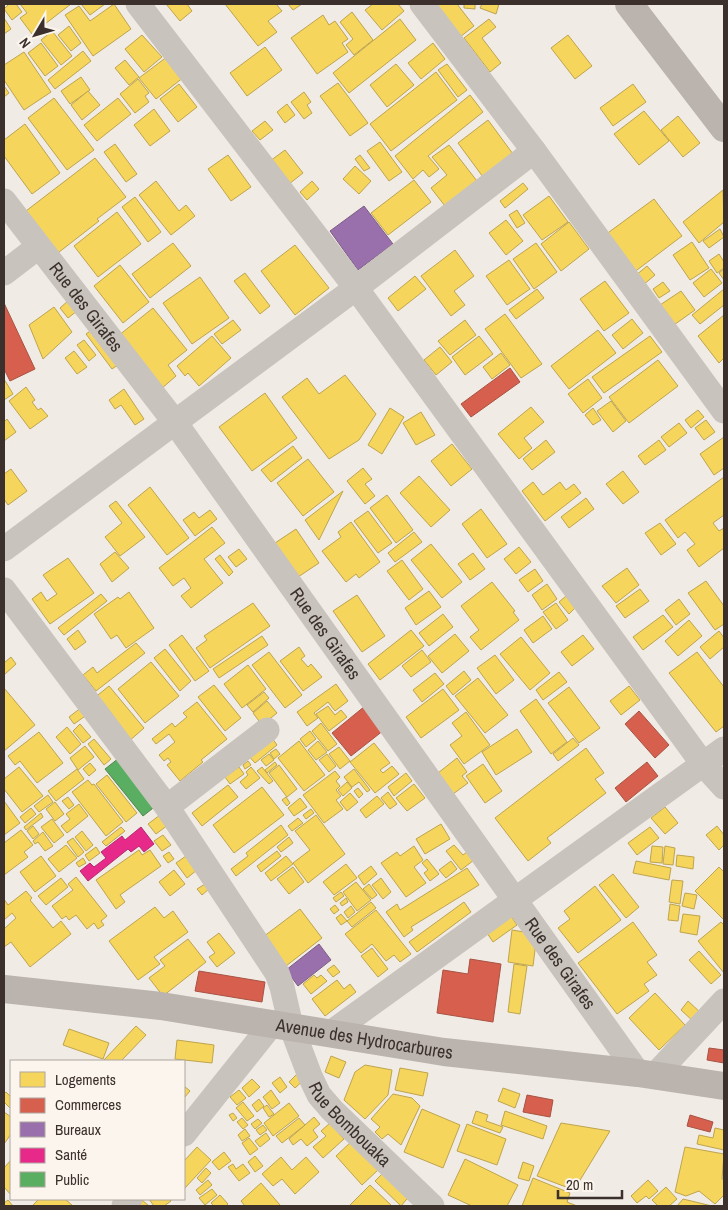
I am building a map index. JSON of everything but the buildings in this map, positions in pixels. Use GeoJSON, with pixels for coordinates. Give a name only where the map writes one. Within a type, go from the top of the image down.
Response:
{"type":"FeatureCollection","features":[{"type":"Feature","properties":{"kind":"main road"},"geometry":{"type":"LineString","coordinates":[[629,4],[724,128]]}},
{"type":"Feature","properties":{"kind":"main road","name":"Avenue des Hydrocarbures"},"geometry":{"type":"LineString","coordinates":[[5,989],[161,1006],[332,1032],[444,1052],[647,1074],[724,1086]]}},
{"type":"Feature","properties":{"kind":"street"},"geometry":{"type":"LineString","coordinates":[[138,4],[356,288],[702,764],[724,787]]}},
{"type":"Feature","properties":{"kind":"street"},"geometry":{"type":"LineString","coordinates":[[422,4],[534,151],[724,411]]}},
{"type":"Feature","properties":{"kind":"street"},"geometry":{"type":"LineString","coordinates":[[4,549],[174,421],[356,288],[534,151]]}},
{"type":"Feature","properties":{"kind":"street","name":"Rue des Girafes"},"geometry":{"type":"LineString","coordinates":[[4,201],[174,421],[516,900],[647,1074]]}},
{"type":"Feature","properties":{"kind":"street"},"geometry":{"type":"LineString","coordinates":[[4,273],[38,247]]}},
{"type":"Feature","properties":{"kind":"street","name":"Rue Bombouaka"},"geometry":{"type":"LineString","coordinates":[[4,590],[167,807],[277,973],[282,986],[281,1025],[319,1095],[332,1110],[432,1206]]}},
{"type":"Feature","properties":{"kind":"street"},"geometry":{"type":"LineString","coordinates":[[167,807],[267,730]]}},
{"type":"Feature","properties":{"kind":"street"},"geometry":{"type":"LineString","coordinates":[[332,1032],[724,749]]}},
{"type":"Feature","properties":{"kind":"street"},"geometry":{"type":"LineString","coordinates":[[647,1074],[724,1000]]}},
{"type":"Feature","properties":{"kind":"street"},"geometry":{"type":"LineString","coordinates":[[185,1133],[281,1025]]}}]}
